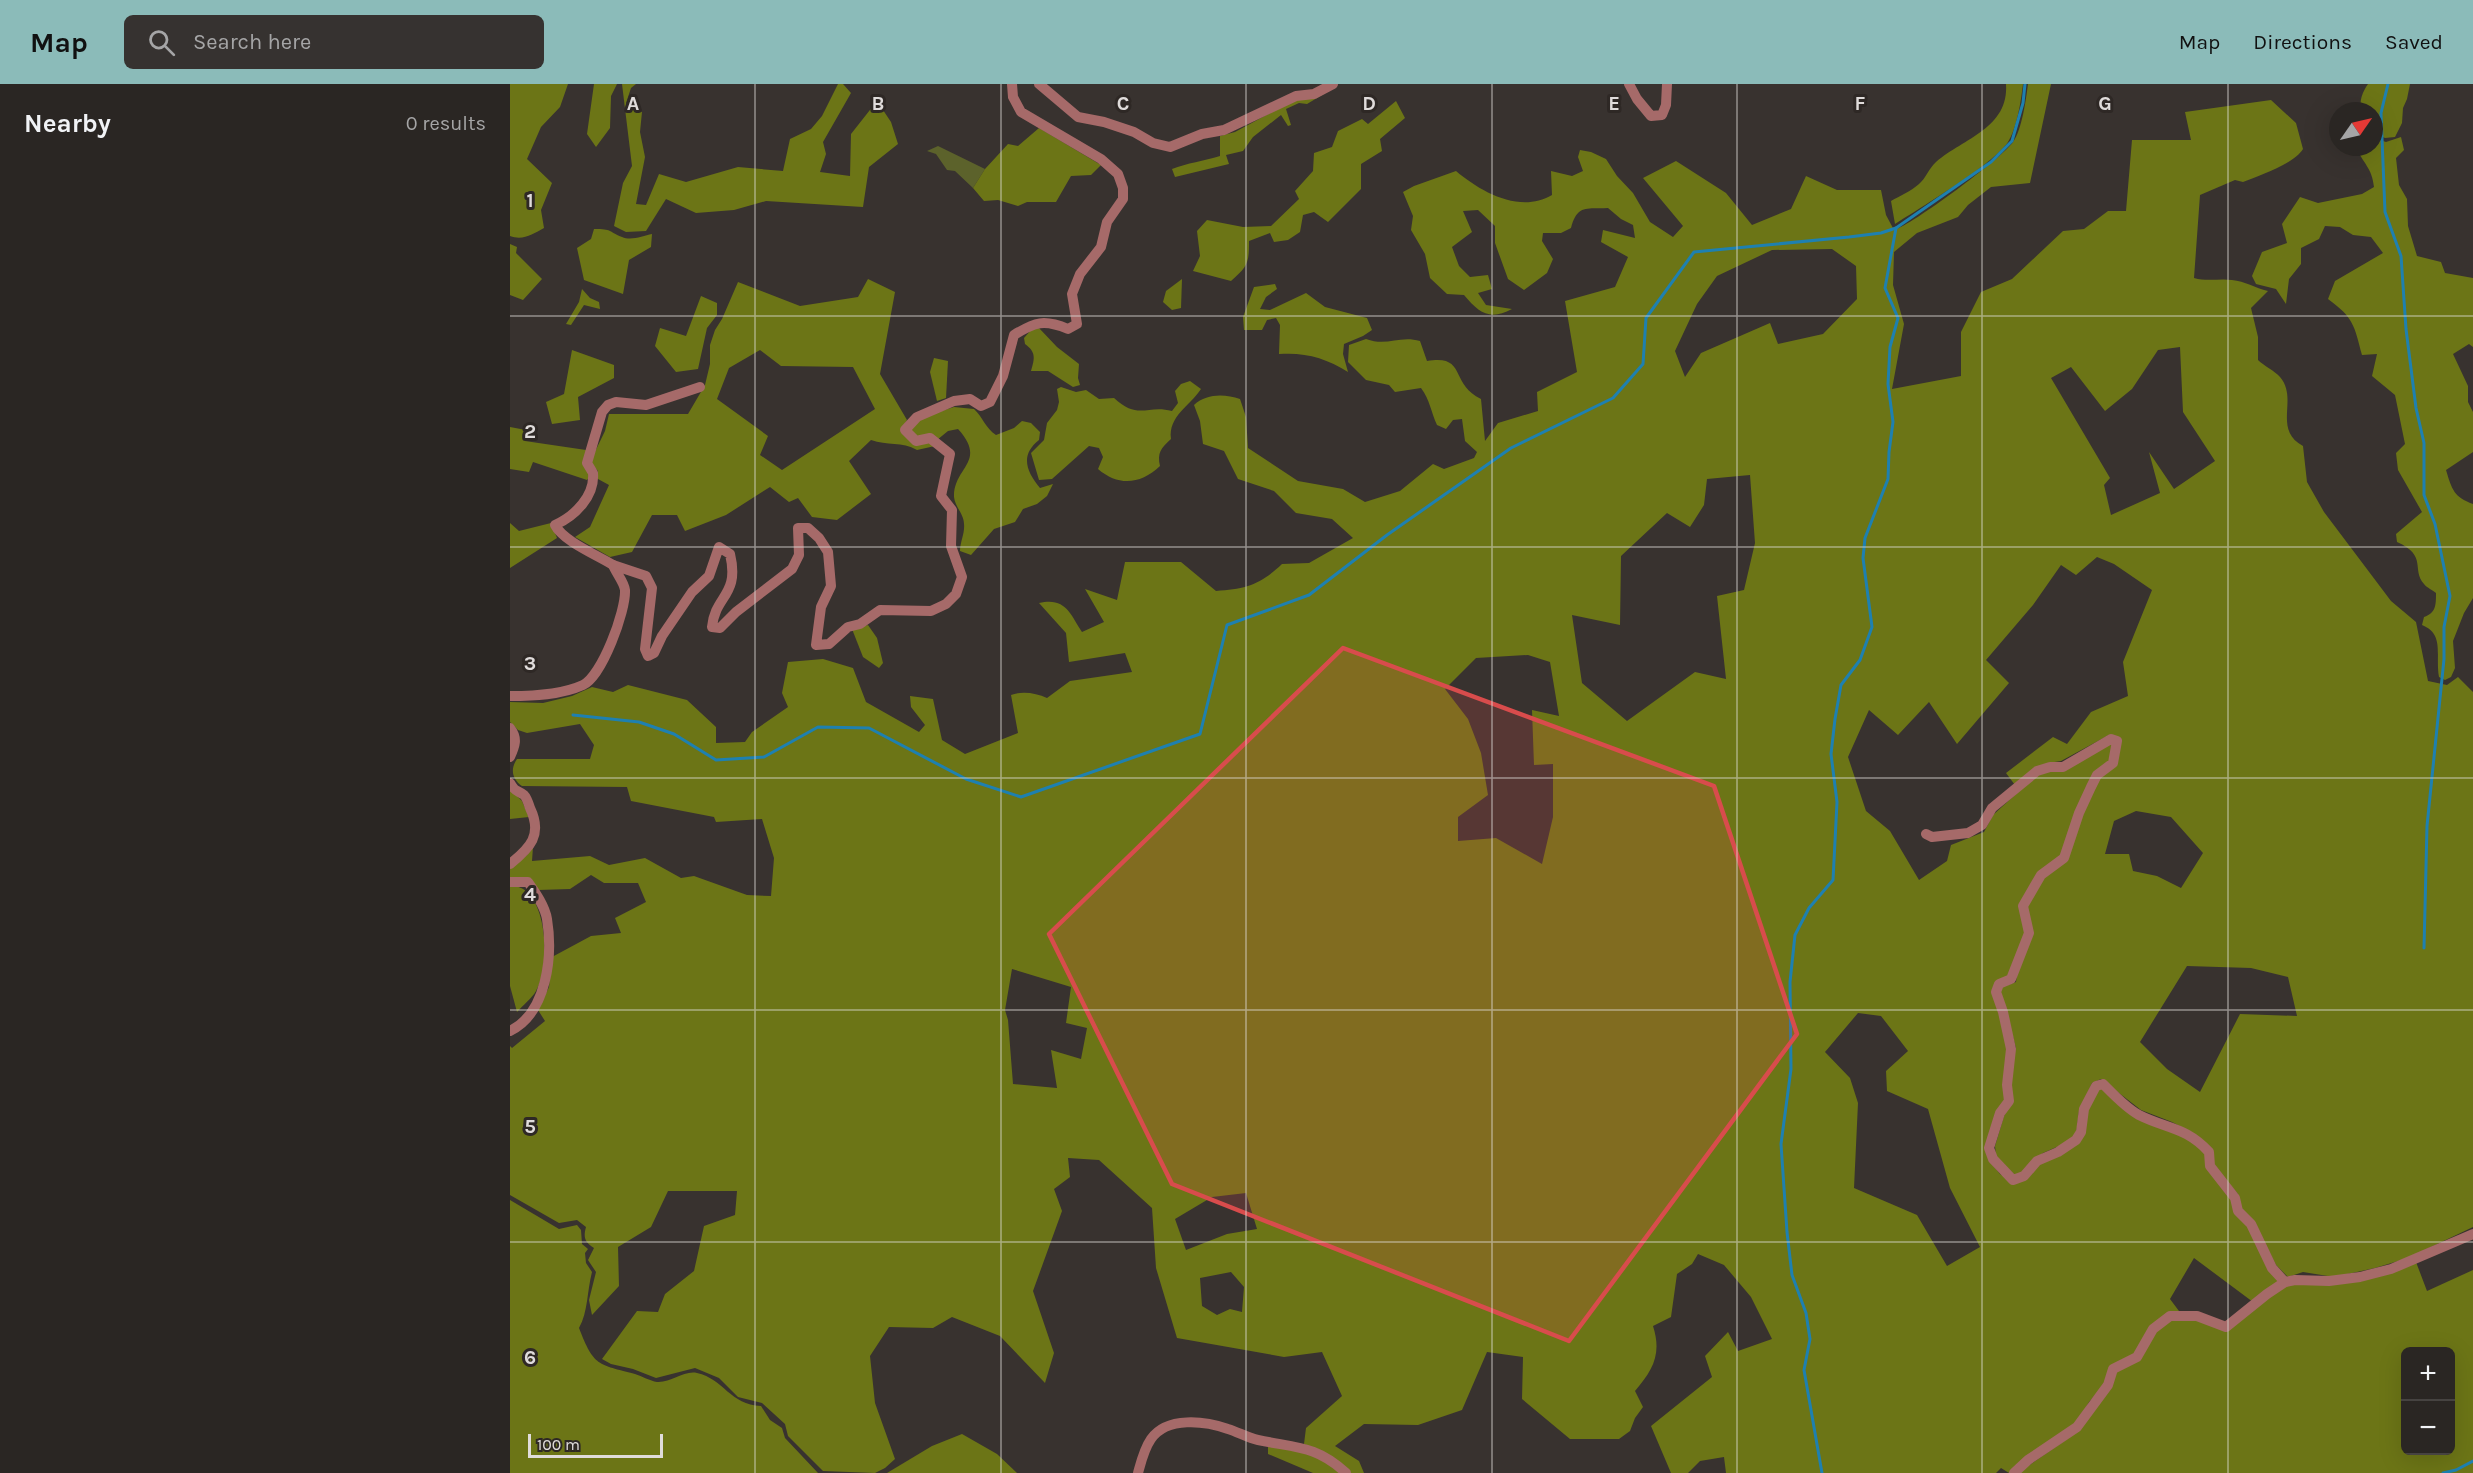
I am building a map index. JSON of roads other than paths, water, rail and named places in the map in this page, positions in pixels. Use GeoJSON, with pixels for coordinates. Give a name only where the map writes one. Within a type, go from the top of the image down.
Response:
{"type":"FeatureCollection","features":[{"type":"Feature","properties":{"kind":"street"},"geometry":{"type":"LineString","coordinates":[[700,387],[646,405],[616,402],[608,405],[602,412],[599,429],[587,463],[594,472],[591,487],[580,509],[573,516],[555,525],[559,532],[569,539],[613,565],[646,576],[652,588],[645,649],[648,656],[654,653],[662,636],[692,592],[709,576],[719,547],[730,554],[734,569],[731,590],[713,615],[712,627],[720,628],[736,612],[792,569],[799,555],[798,528],[808,528],[819,538],[828,552],[831,586],[821,607],[816,645],[829,644],[848,627],[860,624],[880,610],[931,611],[946,604],[956,594],[962,577],[951,546],[952,510],[940,495],[950,453],[930,438],[916,441],[905,430],[917,417],[954,401],[970,399],[981,406],[990,402],[1003,376],[1014,335],[1033,323],[1046,323],[1068,329],[1077,324],[1072,294],[1080,274],[1101,247],[1107,222],[1123,199],[1123,188],[1118,174],[1101,159],[1021,112],[1012,98],[1011,84]]}},
{"type":"Feature","properties":{"kind":"street"},"geometry":{"type":"LineString","coordinates":[[1040,84],[1078,117],[1104,122],[1134,132],[1153,143],[1170,147],[1202,134],[1224,130],[1296,96],[1314,94],[1333,84]]}},
{"type":"Feature","properties":{"kind":"street"},"geometry":{"type":"LineString","coordinates":[[1629,84],[1637,99],[1651,116],[1662,115],[1666,105],[1667,84]]}},
{"type":"Feature","properties":{"kind":"street"},"geometry":{"type":"LineString","coordinates":[[510,696],[535,696],[584,685],[595,675],[614,635],[624,602],[625,588],[613,565]]}},
{"type":"Feature","properties":{"kind":"street"},"geometry":{"type":"LineString","coordinates":[[510,728],[514,733],[516,743],[510,757]]}},
{"type":"Feature","properties":{"kind":"street"},"geometry":{"type":"LineString","coordinates":[[1926,834],[1932,837],[1968,833],[1982,825],[1992,808],[2037,771],[2050,767],[2063,767],[2110,739],[2117,741],[2113,763],[2097,775],[2079,813],[2064,858],[2041,875],[2023,906],[2029,933],[2011,979],[1999,984],[1996,992],[2011,1048],[2007,1085],[2009,1101],[2000,1113],[1989,1148],[2001,1170],[2013,1180],[2024,1176],[2037,1161],[2058,1152],[2076,1140],[2081,1132],[2084,1109],[2096,1086],[2103,1084],[2138,1114],[2171,1125],[2201,1143],[2209,1152],[2210,1166],[2235,1198],[2238,1211],[2251,1224],[2272,1268],[2285,1282]]}},
{"type":"Feature","properties":{"kind":"street"},"geometry":{"type":"LineString","coordinates":[[510,783],[515,791],[524,796],[534,816],[536,832],[528,850],[510,864]]}},
{"type":"Feature","properties":{"kind":"street"},"geometry":{"type":"LineString","coordinates":[[510,882],[528,882],[536,894],[547,917],[548,954],[545,985],[534,1010],[510,1031]]}},
{"type":"Feature","properties":{"kind":"street"},"geometry":{"type":"LineString","coordinates":[[2014,1473],[2028,1460],[2077,1427],[2092,1403],[2108,1386],[2113,1369],[2137,1357],[2153,1329],[2170,1316],[2183,1314],[2197,1316],[2226,1327],[2285,1282],[2339,1280],[2391,1269],[2473,1234]]}},
{"type":"Feature","properties":{"kind":"street"},"geometry":{"type":"LineString","coordinates":[[1138,1473],[1151,1438],[1163,1428],[1180,1422],[1226,1428],[1257,1440],[1304,1447],[1326,1457],[1346,1473]]}},
{"type":"Feature","properties":{"kind":"waterway"},"geometry":{"type":"LineString","coordinates":[[573,715],[639,722],[674,734],[716,760],[764,757],[818,727],[869,728],[966,779],[1021,797],[1200,734],[1227,625],[1309,595],[1387,535],[1511,448],[1613,398],[1643,364],[1646,318],[1694,252],[1849,237],[1881,233],[1896,228],[1991,162],[2012,141],[2023,103],[2025,84]]}},
{"type":"Feature","properties":{"kind":"waterway"},"geometry":{"type":"LineString","coordinates":[[2388,84],[2381,113],[2385,212],[2401,256],[2406,329],[2416,408],[2424,443],[2424,495],[2435,524],[2450,596],[2444,627],[2444,659],[2427,826],[2424,948]]}},
{"type":"Feature","properties":{"kind":"waterway"},"geometry":{"type":"LineString","coordinates":[[1822,1473],[1804,1370],[1810,1339],[1806,1313],[1792,1275],[1781,1144],[1791,1069],[1790,982],[1795,935],[1809,908],[1833,880],[1837,802],[1831,754],[1835,719],[1841,685],[1860,660],[1872,627],[1863,558],[1865,538],[1888,479],[1893,422],[1888,384],[1890,347],[1898,318],[1885,288],[1896,228]]}},
{"type":"Feature","properties":{"kind":"waterway"},"geometry":{"type":"LineString","coordinates":[[2443,1473],[2456,1470],[2473,1461]]}}]}
